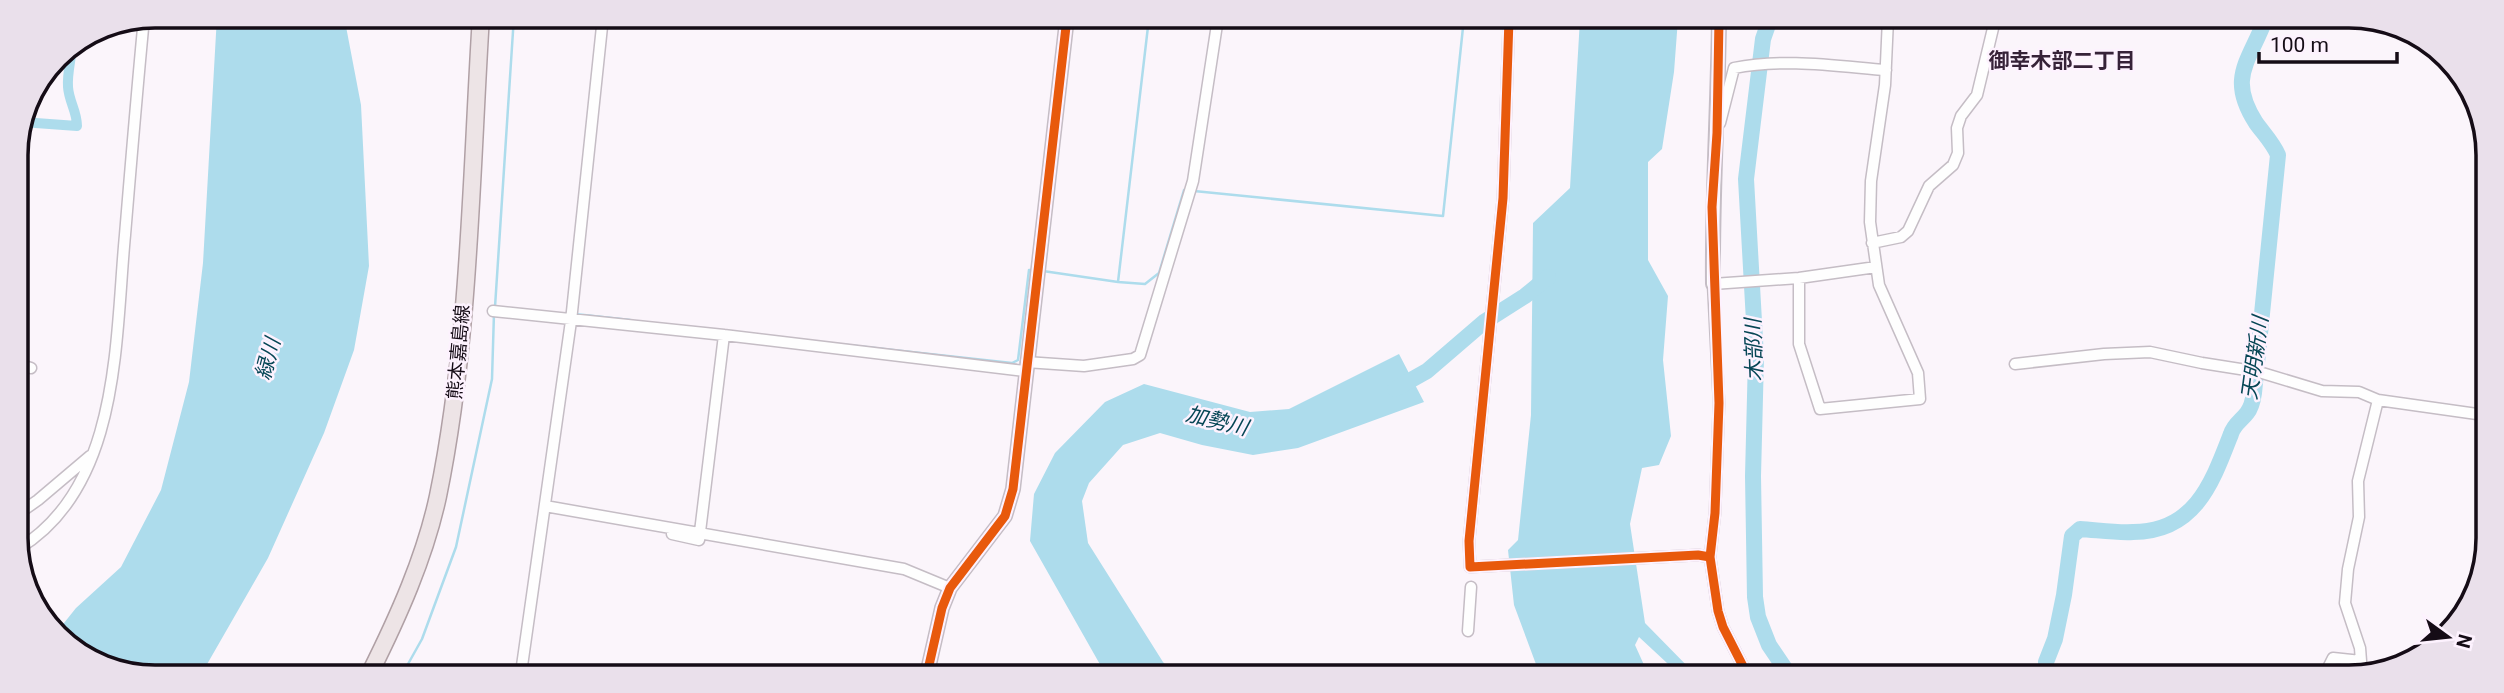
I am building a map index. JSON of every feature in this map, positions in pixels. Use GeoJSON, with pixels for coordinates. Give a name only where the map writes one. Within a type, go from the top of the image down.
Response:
{"type":"FeatureCollection","features":[{"type":"Feature","properties":{"kind":"main road","name":"熊本嘉島線"},"geometry":{"type":"LineString","coordinates":[[374,665],[402,606],[424,546],[438,496],[457,382],[480,28]]}},
{"type":"Feature","properties":{"kind":"street"},"geometry":{"type":"LineString","coordinates":[[522,665],[571,321],[602,28]]}},
{"type":"Feature","properties":{"kind":"street"},"geometry":{"type":"LineString","coordinates":[[929,665],[950,588],[1005,516],[1013,489],[1066,28]]}},
{"type":"Feature","properties":{"kind":"street"},"geometry":{"type":"LineString","coordinates":[[493,311],[1026,366],[1084,366],[1133,359],[1140,355],[1194,181],[1217,28]]}},
{"type":"Feature","properties":{"kind":"street"},"geometry":{"type":"LineString","coordinates":[[1509,28],[1503,198],[1469,541],[1470,567],[1698,555],[1710,557]]}},
{"type":"Feature","properties":{"kind":"street"},"geometry":{"type":"LineString","coordinates":[[1719,28],[1717,133],[1712,207],[1719,403],[1715,513],[1710,557],[1718,611],[1741,665]]}},
{"type":"Feature","properties":{"kind":"street"},"geometry":{"type":"LineString","coordinates":[[1799,278],[1799,344],[1821,408],[1920,400],[1918,373],[1879,285],[1870,222],[1871,181],[1886,70],[1888,28]]}},
{"type":"Feature","properties":{"kind":"street"},"geometry":{"type":"LineString","coordinates":[[1872,243],[1901,237],[1908,230],[1930,186],[1953,165],[1958,153],[1957,128],[1961,116],[1977,95],[1993,28]]}},
{"type":"Feature","properties":{"kind":"street"},"geometry":{"type":"LineString","coordinates":[[28,543],[37,538],[61,513],[76,489],[93,453],[104,420],[116,359],[143,29]]}},
{"type":"Feature","properties":{"kind":"street"},"geometry":{"type":"LineString","coordinates":[[1717,133],[1734,68],[1781,64],[1886,70]]}},
{"type":"Feature","properties":{"kind":"street"},"geometry":{"type":"LineString","coordinates":[[1713,284],[1799,278],[1876,267]]}},
{"type":"Feature","properties":{"kind":"street"},"geometry":{"type":"LineString","coordinates":[[545,506],[699,540],[724,335]]}},
{"type":"Feature","properties":{"kind":"street"},"geometry":{"type":"LineString","coordinates":[[2015,364],[2150,352],[2259,372],[2322,391],[2359,392],[2378,400],[2476,414]]}},
{"type":"Feature","properties":{"kind":"street"},"geometry":{"type":"LineString","coordinates":[[2330,665],[2333,658],[2361,661],[2360,648],[2345,603],[2348,569],[2359,517],[2358,481],[2378,400]]}},
{"type":"Feature","properties":{"kind":"street"},"geometry":{"type":"LineString","coordinates":[[28,507],[93,453]]}},
{"type":"Feature","properties":{"kind":"street"},"geometry":{"type":"LineString","coordinates":[[700,533],[904,569],[950,588]]}},
{"type":"Feature","properties":{"kind":"street"},"geometry":{"type":"LineString","coordinates":[[1468,631],[1471,587]]}},
{"type":"Feature","properties":{"kind":"water","name":"緑川"},"geometry":{"type":"Polygon","coordinates":[[[216,28],[346,28],[361,105],[369,266],[354,350],[324,433],[268,558],[207,665],[131,663],[99,652],[62,625],[76,608],[121,567],[161,490],[189,382],[203,263],[216,28]]]}},
{"type":"Feature","properties":{"kind":"water"},"geometry":{"type":"Polygon","coordinates":[[[1579,28],[1677,28],[1674,72],[1662,149],[1648,162],[1648,260],[1668,296],[1663,360],[1671,436],[1659,465],[1642,468],[1630,524],[1645,623],[1686,665],[1669,665],[1639,637],[1635,645],[1644,665],[1536,665],[1514,605],[1508,550],[1518,540],[1531,415],[1533,223],[1570,188],[1579,28]]]}},
{"type":"Feature","properties":{"kind":"water"},"geometry":{"type":"Polygon","coordinates":[[[1399,354],[1424,402],[1298,448],[1253,455],[1160,433],[1123,445],[1089,483],[1082,501],[1088,543],[1166,665],[1100,665],[1030,541],[1034,494],[1055,453],[1105,402],[1144,384],[1250,412],[1289,409],[1399,354]]]}},
{"type":"Feature","properties":{"kind":"waterway"},"geometry":{"type":"LineString","coordinates":[[495,307],[513,28]]}},
{"type":"Feature","properties":{"kind":"waterway"},"geometry":{"type":"LineString","coordinates":[[1118,282],[1148,28]]}},
{"type":"Feature","properties":{"kind":"waterway"},"geometry":{"type":"LineString","coordinates":[[1194,191],[1443,216],[1463,28]]}},
{"type":"Feature","properties":{"kind":"waterway","name":"木部川"},"geometry":{"type":"LineString","coordinates":[[1767,28],[1763,39],[1746,179],[1756,357],[1753,476],[1755,597],[1758,617],[1769,645],[1783,665]]}},
{"type":"Feature","properties":{"kind":"waterway","name":"天明新川"},"geometry":{"type":"LineString","coordinates":[[2046,665],[2055,639],[2064,595],[2072,536],[2080,529],[2127,532],[2154,530],[2172,524],[2186,514],[2208,487],[2232,431],[2252,404],[2278,155],[2256,123],[2243,94],[2242,82],[2247,59],[2261,28]]}},
{"type":"Feature","properties":{"kind":"waterway"},"geometry":{"type":"LineString","coordinates":[[32,123],[77,126],[68,87],[70,61]]}},
{"type":"Feature","properties":{"kind":"waterway"},"geometry":{"type":"LineString","coordinates":[[1043,271],[1145,284],[1159,273],[1184,190],[1188,191]]}},
{"type":"Feature","properties":{"kind":"waterway"},"geometry":{"type":"LineString","coordinates":[[838,344],[1012,363],[1018,360],[1029,270],[1033,270]]}},
{"type":"Feature","properties":{"kind":"waterway","name":"加勢川"},"geometry":{"type":"LineString","coordinates":[[1395,389],[1427,371],[1484,322],[1525,296],[1548,277]]}},
{"type":"Feature","properties":{"kind":"waterway"},"geometry":{"type":"LineString","coordinates":[[407,665],[422,639],[456,547],[492,379],[494,313]]}},
{"type":"Feature","properties":{"kind":"waterway"},"geometry":{"type":"LineString","coordinates":[[566,313],[630,320]]}},
{"type":"Feature","properties":{"kind":"cycle path"},"geometry":{"type":"LineString","coordinates":[[929,665],[942,608],[950,588],[1005,516],[1013,489],[1066,28]]}},
{"type":"Feature","properties":{"kind":"cycle path"},"geometry":{"type":"LineString","coordinates":[[1509,28],[1503,198],[1469,541],[1470,567],[1698,555],[1710,557]]}},
{"type":"Feature","properties":{"kind":"cycle path"},"geometry":{"type":"LineString","coordinates":[[1719,28],[1717,133],[1712,207],[1719,403],[1715,513],[1710,557],[1718,611],[1742,665]]}},
{"type":"Feature","properties":{"kind":"district","name":"御幸木部二丁目"},"geometry":{"type":"Point","coordinates":[2062,61]}}]}
